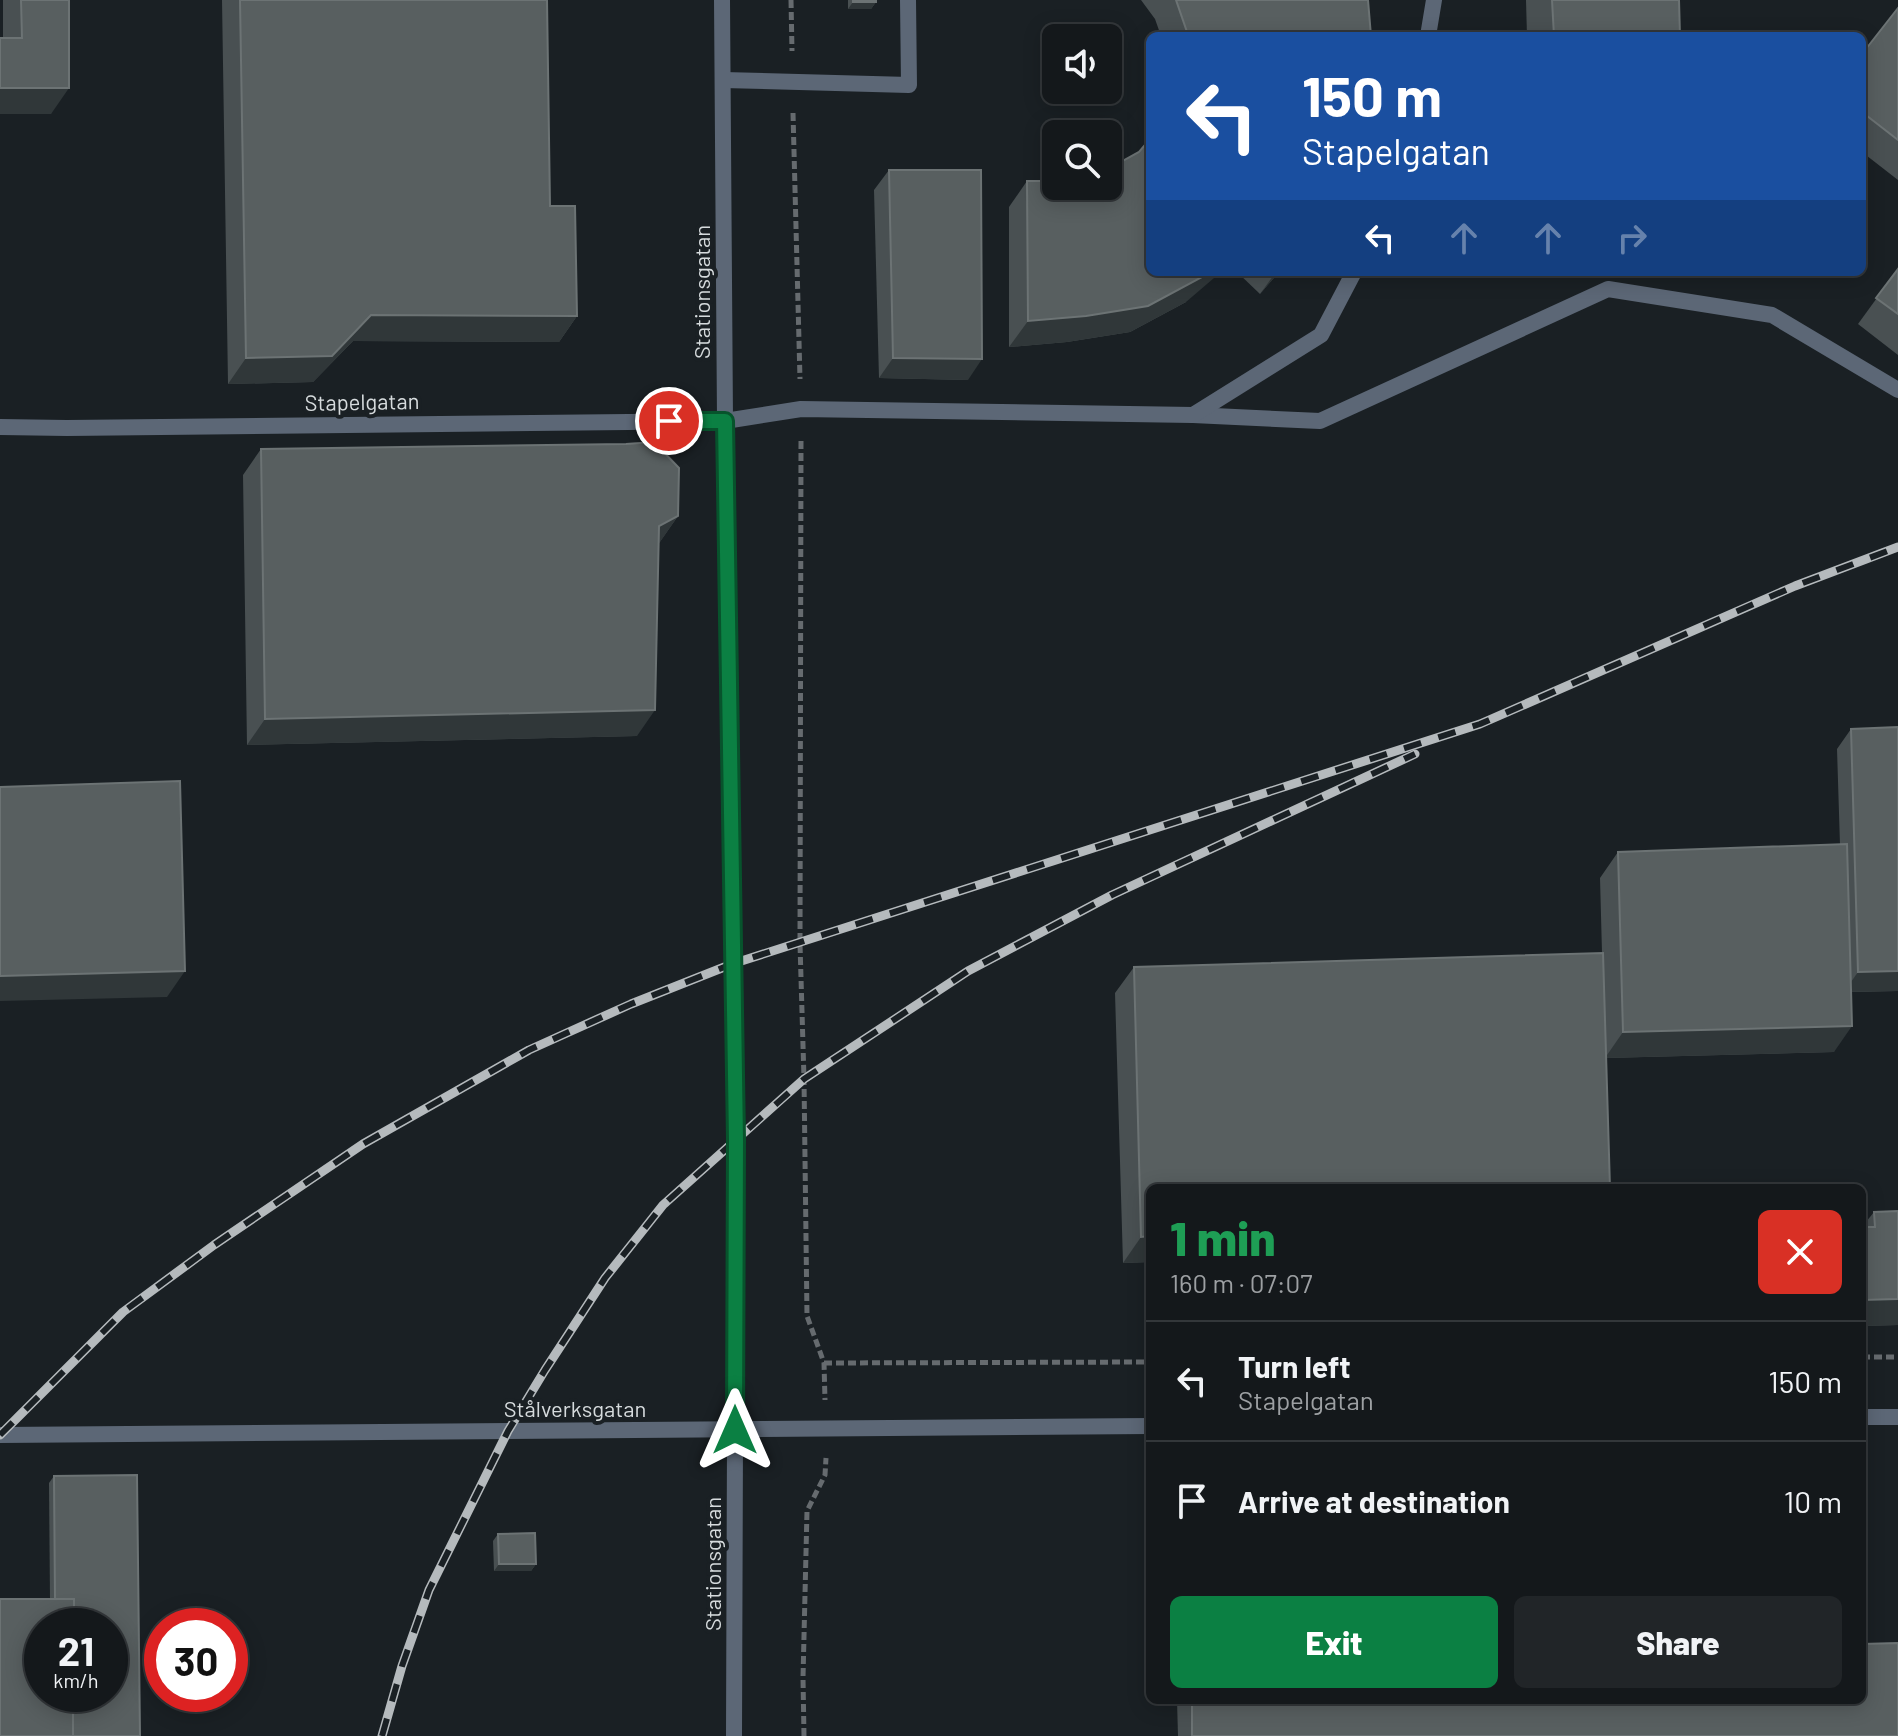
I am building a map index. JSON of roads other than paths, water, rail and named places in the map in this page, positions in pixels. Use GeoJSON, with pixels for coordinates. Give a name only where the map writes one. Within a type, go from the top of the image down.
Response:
{"type":"FeatureCollection","features":[{"type":"Feature","properties":{"kind":"street","name":"Stationsgatan"},"geometry":{"type":"LineString","coordinates":[[722,0],[736,1140],[734,1736]]}},
{"type":"Feature","properties":{"kind":"street"},"geometry":{"type":"LineString","coordinates":[[723,80],[909,85],[908,0]]}},
{"type":"Feature","properties":{"kind":"street"},"geometry":{"type":"LineString","coordinates":[[1429,32],[1434,0]]}},
{"type":"Feature","properties":{"kind":"street"},"geometry":{"type":"LineString","coordinates":[[1193,415],[1321,335],[1352,276]]}},
{"type":"Feature","properties":{"kind":"street","name":"Stapelgatan"},"geometry":{"type":"LineString","coordinates":[[0,427],[725,421],[801,409],[1193,415],[1320,421],[1608,289],[1772,315],[1898,390]]}},
{"type":"Feature","properties":{"kind":"street"},"geometry":{"type":"LineString","coordinates":[[1866,1417],[1898,1417]]}},
{"type":"Feature","properties":{"kind":"street","name":"Stålverksgatan"},"geometry":{"type":"LineString","coordinates":[[0,1435],[1146,1426]]}},
{"type":"Feature","properties":{"kind":"railway"},"geometry":{"type":"LineString","coordinates":[[0,1435],[123,1312],[214,1245],[363,1144],[529,1050],[631,1004],[732,964],[1480,724],[1795,586],[1898,547]]}},
{"type":"Feature","properties":{"kind":"railway"},"geometry":{"type":"LineString","coordinates":[[382,1736],[402,1666],[429,1590],[508,1431],[605,1278],[663,1205],[804,1079],[968,971],[1112,895],[1415,754]]}}]}
